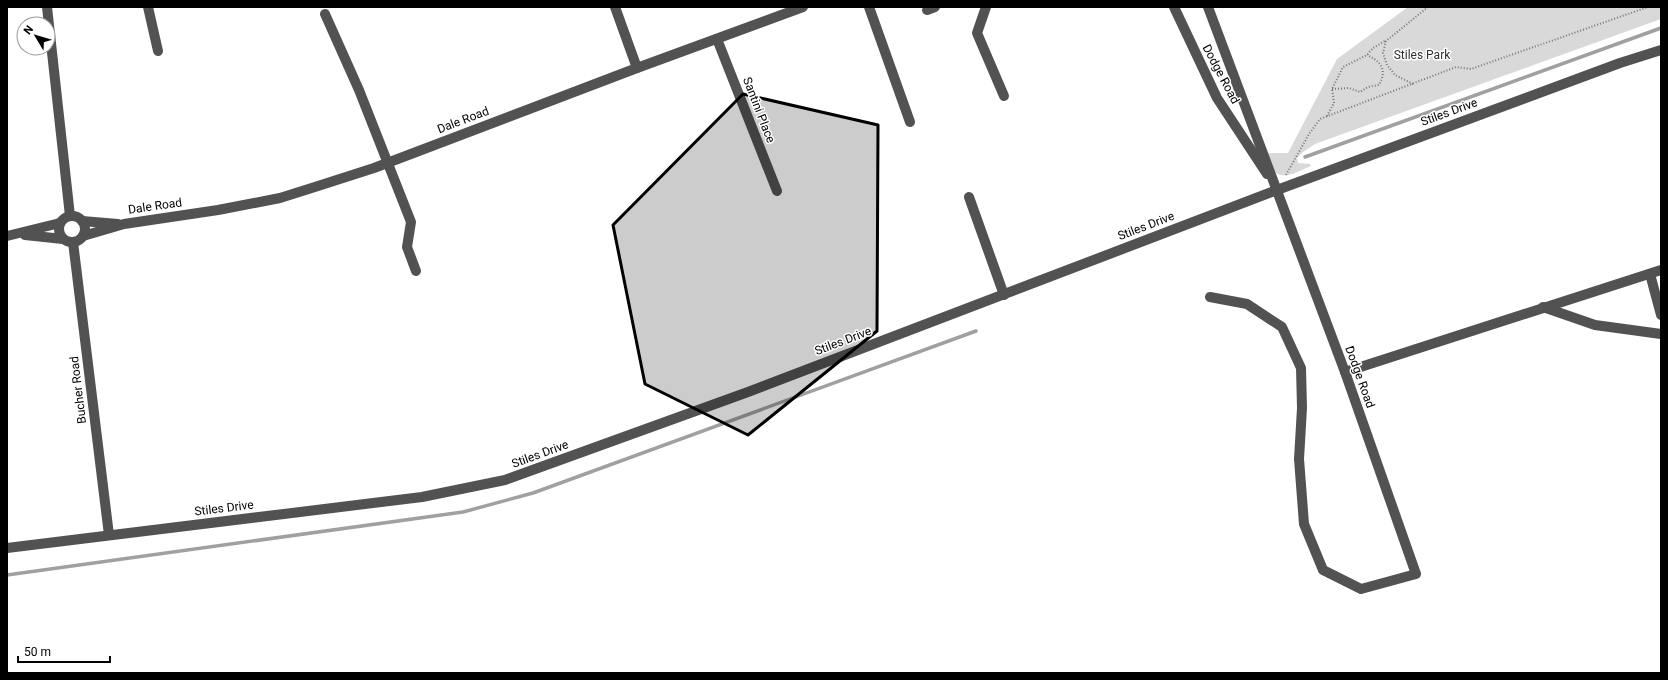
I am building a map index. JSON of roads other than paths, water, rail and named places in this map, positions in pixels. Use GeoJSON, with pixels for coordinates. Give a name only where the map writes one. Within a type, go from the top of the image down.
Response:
{"type":"FeatureCollection","features":[{"type":"Feature","properties":{"kind":"street"},"geometry":{"type":"LineString","coordinates":[[47,7],[70,216]]}},
{"type":"Feature","properties":{"kind":"street"},"geometry":{"type":"LineString","coordinates":[[148,7],[158,51]]}},
{"type":"Feature","properties":{"kind":"street"},"geometry":{"type":"LineString","coordinates":[[615,7],[637,68]]}},
{"type":"Feature","properties":{"kind":"street","name":"Dale Road"},"geometry":{"type":"LineString","coordinates":[[83,236],[124,224],[218,210],[280,198],[388,162],[803,7]]}},
{"type":"Feature","properties":{"kind":"street"},"geometry":{"type":"LineString","coordinates":[[869,7],[910,122]]}},
{"type":"Feature","properties":{"kind":"street"},"geometry":{"type":"LineString","coordinates":[[986,7],[977,33],[1004,96]]}},
{"type":"Feature","properties":{"kind":"street","name":"Dodge Road"},"geometry":{"type":"LineString","coordinates":[[1174,7],[1217,98],[1277,190]]}},
{"type":"Feature","properties":{"kind":"street","name":"Dodge Road"},"geometry":{"type":"LineString","coordinates":[[1208,7],[1345,372],[1416,574],[1361,589],[1323,570],[1304,524],[1299,459],[1302,408],[1301,368],[1282,327],[1247,304],[1210,297]]}},
{"type":"Feature","properties":{"kind":"street"},"geometry":{"type":"LineString","coordinates":[[325,14],[359,90],[411,222],[407,247],[416,271]]}},
{"type":"Feature","properties":{"kind":"street","name":"Santini Place"},"geometry":{"type":"LineString","coordinates":[[717,39],[777,191]]}},
{"type":"Feature","properties":{"kind":"street","name":"Stiles Drive"},"geometry":{"type":"LineString","coordinates":[[7,548],[422,497],[505,480],[748,392],[1277,190],[1613,66],[1661,50]]}},
{"type":"Feature","properties":{"kind":"street"},"geometry":{"type":"LineString","coordinates":[[969,197],[1004,295]]}},
{"type":"Feature","properties":{"kind":"street"},"geometry":{"type":"LineString","coordinates":[[7,236],[60,224],[70,216],[78,218],[82,221],[85,229],[83,236],[79,240],[73,242],[63,239],[19,234]]}},
{"type":"Feature","properties":{"kind":"street","name":"Dale Road"},"geometry":{"type":"LineString","coordinates":[[82,221],[124,224]]}},
{"type":"Feature","properties":{"kind":"street"},"geometry":{"type":"LineString","coordinates":[[60,224],[59,232],[63,239]]}},
{"type":"Feature","properties":{"kind":"street","name":"Bucher Road"},"geometry":{"type":"LineString","coordinates":[[73,242],[109,535]]}},
{"type":"Feature","properties":{"kind":"street"},"geometry":{"type":"LineString","coordinates":[[1345,372],[1661,270]]}},
{"type":"Feature","properties":{"kind":"street"},"geometry":{"type":"LineString","coordinates":[[1650,274],[1661,315]]}},
{"type":"Feature","properties":{"kind":"street"},"geometry":{"type":"LineString","coordinates":[[1543,307],[1595,325],[1661,334]]}},
{"type":"Feature","properties":{"kind":"waterway"},"geometry":{"type":"LineString","coordinates":[[1305,157],[1661,28]]}},
{"type":"Feature","properties":{"kind":"waterway"},"geometry":{"type":"LineString","coordinates":[[7,575],[463,512],[533,493],[976,331]]}},
{"type":"Feature","properties":{"kind":"park label","name":"Stiles Park"},"geometry":{"type":"Point","coordinates":[1422,55]}}]}
